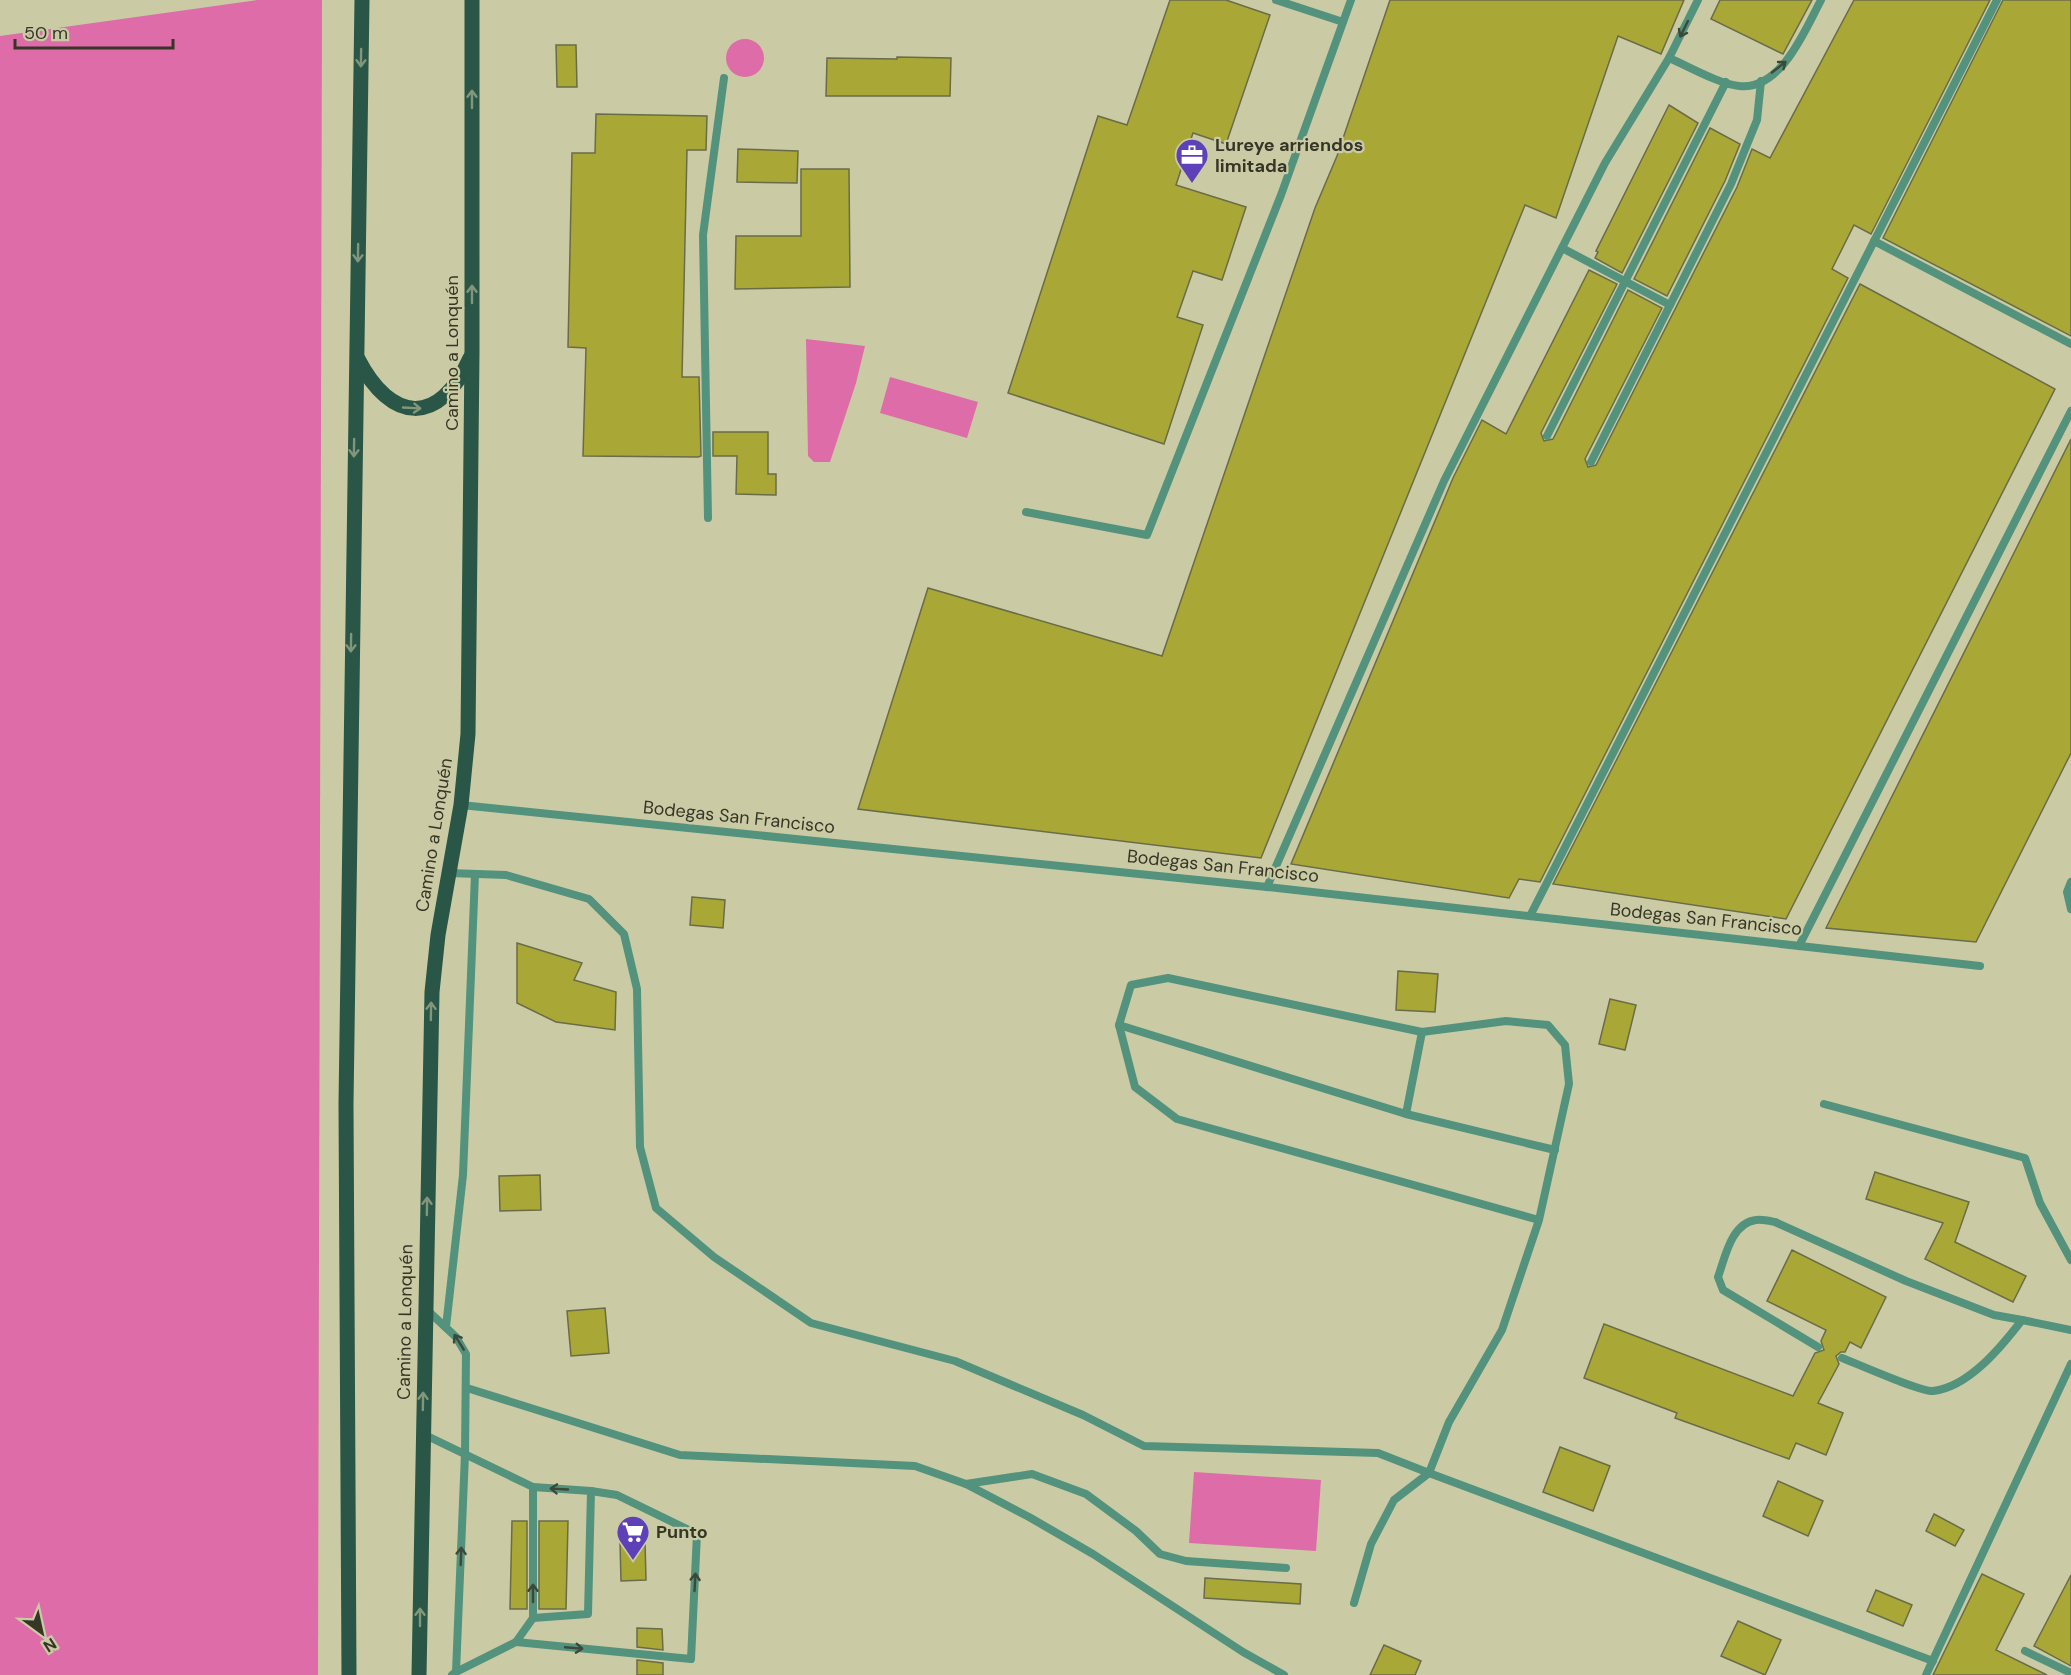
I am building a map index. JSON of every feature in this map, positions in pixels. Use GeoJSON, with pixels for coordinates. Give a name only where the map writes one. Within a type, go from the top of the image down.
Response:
{"type":"FeatureCollection","features":[{"type":"Feature","properties":{"kind":"main road"},"geometry":{"type":"LineString","coordinates":[[349,1675],[346,1104],[362,0]]}},
{"type":"Feature","properties":{"kind":"main road","name":"Camino a Lonquén"},"geometry":{"type":"LineString","coordinates":[[419,1675],[432,992],[461,805],[468,734],[472,352],[472,0]]}},
{"type":"Feature","properties":{"kind":"main road"},"geometry":{"type":"LineString","coordinates":[[357,357],[383,395],[399,406],[417,409],[434,404],[449,391],[472,352]]}},
{"type":"Feature","properties":{"kind":"lane"},"geometry":{"type":"LineString","coordinates":[[1276,0],[1343,22]]}},
{"type":"Feature","properties":{"kind":"lane"},"geometry":{"type":"LineString","coordinates":[[1026,512],[1147,535],[1281,195],[1351,0]]}},
{"type":"Feature","properties":{"kind":"lane"},"geometry":{"type":"LineString","coordinates":[[1267,887],[1444,481],[1605,163],[1669,58],[1698,0]]}},
{"type":"Feature","properties":{"kind":"lane"},"geometry":{"type":"LineString","coordinates":[[1669,58],[1736,86],[1749,86],[1761,81],[1791,58],[1821,0]]}},
{"type":"Feature","properties":{"kind":"lane"},"geometry":{"type":"LineString","coordinates":[[1530,916],[1996,0]]}},
{"type":"Feature","properties":{"kind":"lane"},"geometry":{"type":"LineString","coordinates":[[708,518],[703,234],[723,78]]}},
{"type":"Feature","properties":{"kind":"lane"},"geometry":{"type":"LineString","coordinates":[[1547,436],[1726,81]]}},
{"type":"Feature","properties":{"kind":"lane"},"geometry":{"type":"LineString","coordinates":[[1591,462],[1744,152],[1757,120],[1761,81]]}},
{"type":"Feature","properties":{"kind":"lane"},"geometry":{"type":"LineString","coordinates":[[1874,241],[2071,344]]}},
{"type":"Feature","properties":{"kind":"lane"},"geometry":{"type":"LineString","coordinates":[[1562,248],[1670,305]]}},
{"type":"Feature","properties":{"kind":"lane"},"geometry":{"type":"LineString","coordinates":[[1799,946],[2071,411]]}},
{"type":"Feature","properties":{"kind":"lane","name":"Bodegas San Francisco"},"geometry":{"type":"LineString","coordinates":[[461,805],[1267,887],[1980,966]]}},
{"type":"Feature","properties":{"kind":"lane"},"geometry":{"type":"LineString","coordinates":[[449,873],[506,875],[589,899],[624,934],[637,989],[640,1147],[656,1208],[714,1257],[811,1323],[955,1361],[1083,1415],[1144,1446],[1378,1453],[1933,1661]]}},
{"type":"Feature","properties":{"kind":"lane"},"geometry":{"type":"LineString","coordinates":[[446,1327],[463,1175],[475,874]]}},
{"type":"Feature","properties":{"kind":"lane"},"geometry":{"type":"LineString","coordinates":[[2071,882],[2067,892],[2071,909]]}},
{"type":"Feature","properties":{"kind":"lane"},"geometry":{"type":"LineString","coordinates":[[1354,1603],[1371,1544],[1394,1500],[1430,1473],[1449,1422],[1502,1330],[1539,1220],[1555,1150],[1569,1084],[1565,1045],[1548,1025],[1506,1021],[1422,1032],[1168,978],[1131,985],[1119,1024],[1135,1087],[1177,1119],[1539,1220]]}},
{"type":"Feature","properties":{"kind":"lane"},"geometry":{"type":"LineString","coordinates":[[1119,1024],[1406,1114],[1555,1150]]}},
{"type":"Feature","properties":{"kind":"lane"},"geometry":{"type":"LineString","coordinates":[[1406,1114],[1422,1032]]}},
{"type":"Feature","properties":{"kind":"lane"},"geometry":{"type":"LineString","coordinates":[[1824,1104],[2025,1158],[2040,1203],[2071,1260]]}},
{"type":"Feature","properties":{"kind":"lane"},"geometry":{"type":"LineString","coordinates":[[1818,1347],[1723,1290],[1718,1277],[1732,1237],[1744,1225],[1756,1220],[1775,1222],[1917,1285],[1994,1315],[2071,1329]]}},
{"type":"Feature","properties":{"kind":"lane"},"geometry":{"type":"LineString","coordinates":[[425,1308],[456,1337],[466,1354],[465,1454],[454,1674]]}},
{"type":"Feature","properties":{"kind":"lane"},"geometry":{"type":"LineString","coordinates":[[1842,1358],[1931,1392],[1949,1387],[1978,1368],[1999,1349],[2022,1320]]}},
{"type":"Feature","properties":{"kind":"lane"},"geometry":{"type":"LineString","coordinates":[[1926,1675],[2071,1365]]}},
{"type":"Feature","properties":{"kind":"lane"},"geometry":{"type":"LineString","coordinates":[[467,1388],[680,1455],[915,1466],[966,1484],[1093,1554],[1243,1652],[1284,1675]]}},
{"type":"Feature","properties":{"kind":"lane"},"geometry":{"type":"LineString","coordinates":[[423,1434],[533,1487],[617,1495],[697,1534],[691,1659],[516,1642]]}},
{"type":"Feature","properties":{"kind":"lane"},"geometry":{"type":"LineString","coordinates":[[966,1484],[1032,1474],[1086,1494],[1136,1531],[1160,1554],[1185,1561],[1286,1568]]}},
{"type":"Feature","properties":{"kind":"lane"},"geometry":{"type":"LineString","coordinates":[[454,1674],[516,1642],[533,1618],[533,1487]]}},
{"type":"Feature","properties":{"kind":"lane"},"geometry":{"type":"LineString","coordinates":[[533,1618],[588,1614],[591,1491]]}},
{"type":"Feature","properties":{"kind":"lane"},"geometry":{"type":"LineString","coordinates":[[2025,1651],[2071,1673]]}},
{"type":"Feature","properties":{"kind":"shaded area"},"geometry":{"type":"Polygon","coordinates":[[[257,0],[322,0],[318,1675],[0,1675],[0,36],[257,0]]]}},
{"type":"Feature","properties":{"kind":"shaded area"},"geometry":{"type":"Polygon","coordinates":[[[745,39],[759,44],[764,58],[759,72],[745,77],[731,72],[726,58],[731,44],[745,39]]]}},
{"type":"Feature","properties":{"kind":"shaded area"},"geometry":{"type":"Polygon","coordinates":[[[806,339],[865,346],[856,383],[830,462],[814,462],[808,456],[806,339]]]}},
{"type":"Feature","properties":{"kind":"shaded area"},"geometry":{"type":"Polygon","coordinates":[[[890,377],[978,402],[967,438],[880,413],[890,377]]]}},
{"type":"Feature","properties":{"kind":"shaded area"},"geometry":{"type":"Polygon","coordinates":[[[1194,1472],[1321,1480],[1316,1551],[1189,1543],[1194,1472]]]}},
{"type":"Feature","properties":{"kind":"building"},"geometry":{"type":"Polygon","coordinates":[[[1170,0],[1226,0],[1270,15],[1226,144],[1193,133],[1176,185],[1246,207],[1222,280],[1193,271],[1177,317],[1203,325],[1164,444],[1008,393],[1098,116],[1127,125],[1170,0]]]}},
{"type":"Feature","properties":{"kind":"building"},"geometry":{"type":"Polygon","coordinates":[[[1390,0],[1684,0],[1661,54],[1618,36],[1556,218],[1525,205],[1261,858],[858,809],[928,588],[1162,656],[1315,208],[1337,156],[1390,0]]]}},
{"type":"Feature","properties":{"kind":"building"},"geometry":{"type":"Polygon","coordinates":[[[1720,0],[1812,0],[1783,54],[1711,19],[1720,0]]]}},
{"type":"Feature","properties":{"kind":"building"},"geometry":{"type":"Polygon","coordinates":[[[1854,0],[1990,0],[1871,234],[1854,225],[1832,269],[1848,278],[1540,882],[1519,879],[1509,898],[1291,864],[1453,478],[1482,420],[1506,434],[1589,270],[1617,284],[1541,433],[1544,441],[1553,439],[1628,290],[1662,308],[1585,459],[1588,467],[1596,465],[1737,187],[1752,149],[1770,158],[1854,0]]]}},
{"type":"Feature","properties":{"kind":"building"},"geometry":{"type":"Polygon","coordinates":[[[2003,0],[2071,0],[2071,336],[1883,238],[2003,0]]]}},
{"type":"Feature","properties":{"kind":"building"},"geometry":{"type":"Polygon","coordinates":[[[556,45],[576,45],[577,87],[557,87],[556,45]]]}},
{"type":"Feature","properties":{"kind":"building"},"geometry":{"type":"Polygon","coordinates":[[[897,57],[951,58],[950,96],[826,96],[827,58],[897,59],[897,57]]]}},
{"type":"Feature","properties":{"kind":"building"},"geometry":{"type":"Polygon","coordinates":[[[1669,105],[1698,123],[1622,273],[1595,258],[1598,252],[1596,251],[1669,105]]]}},
{"type":"Feature","properties":{"kind":"building"},"geometry":{"type":"Polygon","coordinates":[[[596,114],[707,116],[706,150],[687,150],[682,377],[699,377],[701,456],[698,457],[583,456],[586,348],[568,347],[572,153],[595,153],[596,114]]]}},
{"type":"Feature","properties":{"kind":"building"},"geometry":{"type":"Polygon","coordinates":[[[1710,128],[1740,144],[1725,181],[1667,296],[1634,279],[1710,128]]]}},
{"type":"Feature","properties":{"kind":"building"},"geometry":{"type":"Polygon","coordinates":[[[738,149],[798,151],[797,183],[737,182],[738,149]]]}},
{"type":"Feature","properties":{"kind":"building"},"geometry":{"type":"Polygon","coordinates":[[[801,169],[849,169],[850,287],[735,289],[736,236],[801,236],[801,169]]]}},
{"type":"Feature","properties":{"kind":"building"},"geometry":{"type":"Polygon","coordinates":[[[1860,284],[2055,389],[1786,919],[1553,884],[1860,284]]]}},
{"type":"Feature","properties":{"kind":"building"},"geometry":{"type":"Polygon","coordinates":[[[713,432],[768,432],[768,474],[776,474],[776,495],[736,494],[737,456],[713,456],[713,432]]]}},
{"type":"Feature","properties":{"kind":"building"},"geometry":{"type":"Polygon","coordinates":[[[2071,439],[2071,753],[1976,942],[1826,928],[2071,439]]]}},
{"type":"Feature","properties":{"kind":"building"},"geometry":{"type":"Polygon","coordinates":[[[692,897],[725,900],[723,928],[690,925],[692,897]]]}},
{"type":"Feature","properties":{"kind":"building"},"geometry":{"type":"Polygon","coordinates":[[[517,943],[582,963],[574,980],[616,992],[615,1030],[556,1022],[517,1003],[517,943]]]}},
{"type":"Feature","properties":{"kind":"building"},"geometry":{"type":"Polygon","coordinates":[[[1398,971],[1438,974],[1435,1012],[1396,1010],[1398,971]]]}},
{"type":"Feature","properties":{"kind":"building"},"geometry":{"type":"Polygon","coordinates":[[[1610,999],[1636,1005],[1625,1050],[1599,1044],[1610,999]]]}},
{"type":"Feature","properties":{"kind":"building"},"geometry":{"type":"Polygon","coordinates":[[[1875,1172],[1969,1202],[1955,1242],[2026,1276],[2013,1302],[1925,1259],[1943,1223],[1866,1199],[1875,1172]]]}},
{"type":"Feature","properties":{"kind":"building"},"geometry":{"type":"Polygon","coordinates":[[[540,1175],[541,1210],[500,1211],[499,1176],[540,1175]]]}},
{"type":"Feature","properties":{"kind":"building"},"geometry":{"type":"Polygon","coordinates":[[[1792,1250],[1886,1297],[1861,1348],[1850,1342],[1845,1352],[1836,1356],[1839,1364],[1818,1403],[1843,1413],[1826,1455],[1796,1443],[1789,1459],[1675,1418],[1677,1413],[1584,1378],[1604,1324],[1793,1396],[1815,1353],[1824,1350],[1821,1341],[1826,1330],[1767,1301],[1792,1250]]]}},
{"type":"Feature","properties":{"kind":"building"},"geometry":{"type":"Polygon","coordinates":[[[605,1308],[609,1353],[571,1356],[567,1311],[605,1308]]]}},
{"type":"Feature","properties":{"kind":"building"},"geometry":{"type":"Polygon","coordinates":[[[1560,1447],[1610,1466],[1593,1511],[1543,1492],[1560,1447]]]}},
{"type":"Feature","properties":{"kind":"building"},"geometry":{"type":"Polygon","coordinates":[[[1778,1481],[1823,1501],[1808,1536],[1763,1516],[1778,1481]]]}},
{"type":"Feature","properties":{"kind":"building"},"geometry":{"type":"Polygon","coordinates":[[[1934,1514],[1964,1530],[1955,1546],[1926,1531],[1934,1514]]]}},
{"type":"Feature","properties":{"kind":"building"},"geometry":{"type":"Polygon","coordinates":[[[512,1521],[527,1521],[527,1609],[510,1609],[512,1521]]]}},
{"type":"Feature","properties":{"kind":"building"},"geometry":{"type":"Polygon","coordinates":[[[539,1521],[568,1521],[566,1609],[539,1609],[539,1521]]]}},
{"type":"Feature","properties":{"kind":"building","name":"Punto"},"geometry":{"type":"Polygon","coordinates":[[[645,1541],[646,1580],[621,1581],[620,1542],[645,1541]]]}},
{"type":"Feature","properties":{"kind":"building"},"geometry":{"type":"Polygon","coordinates":[[[1982,1574],[2024,1594],[1996,1650],[2047,1675],[1933,1675],[1982,1574]]]}},
{"type":"Feature","properties":{"kind":"building"},"geometry":{"type":"Polygon","coordinates":[[[2071,1575],[2071,1666],[2034,1646],[2071,1575]]]}},
{"type":"Feature","properties":{"kind":"building"},"geometry":{"type":"Polygon","coordinates":[[[1205,1578],[1301,1584],[1300,1604],[1204,1598],[1205,1578]]]}},
{"type":"Feature","properties":{"kind":"building"},"geometry":{"type":"Polygon","coordinates":[[[1876,1590],[1912,1605],[1903,1626],[1867,1611],[1876,1590]]]}},
{"type":"Feature","properties":{"kind":"building"},"geometry":{"type":"Polygon","coordinates":[[[1738,1621],[1781,1640],[1765,1675],[1721,1656],[1738,1621]]]}},
{"type":"Feature","properties":{"kind":"building"},"geometry":{"type":"Polygon","coordinates":[[[637,1628],[662,1629],[663,1650],[637,1647],[637,1628]]]}},
{"type":"Feature","properties":{"kind":"building"},"geometry":{"type":"Polygon","coordinates":[[[1384,1645],[1421,1661],[1415,1675],[1370,1675],[1384,1645]]]}},
{"type":"Feature","properties":{"kind":"building"},"geometry":{"type":"Polygon","coordinates":[[[637,1660],[663,1663],[663,1675],[637,1675],[637,1660]]]}},
{"type":"Feature","properties":{"kind":"place","name":"Lureye arriendos limitada"},"geometry":{"type":"Point","coordinates":[1192,184]}},
{"type":"Feature","properties":{"kind":"place","name":"Punto"},"geometry":{"type":"Point","coordinates":[633,1561]}}]}
